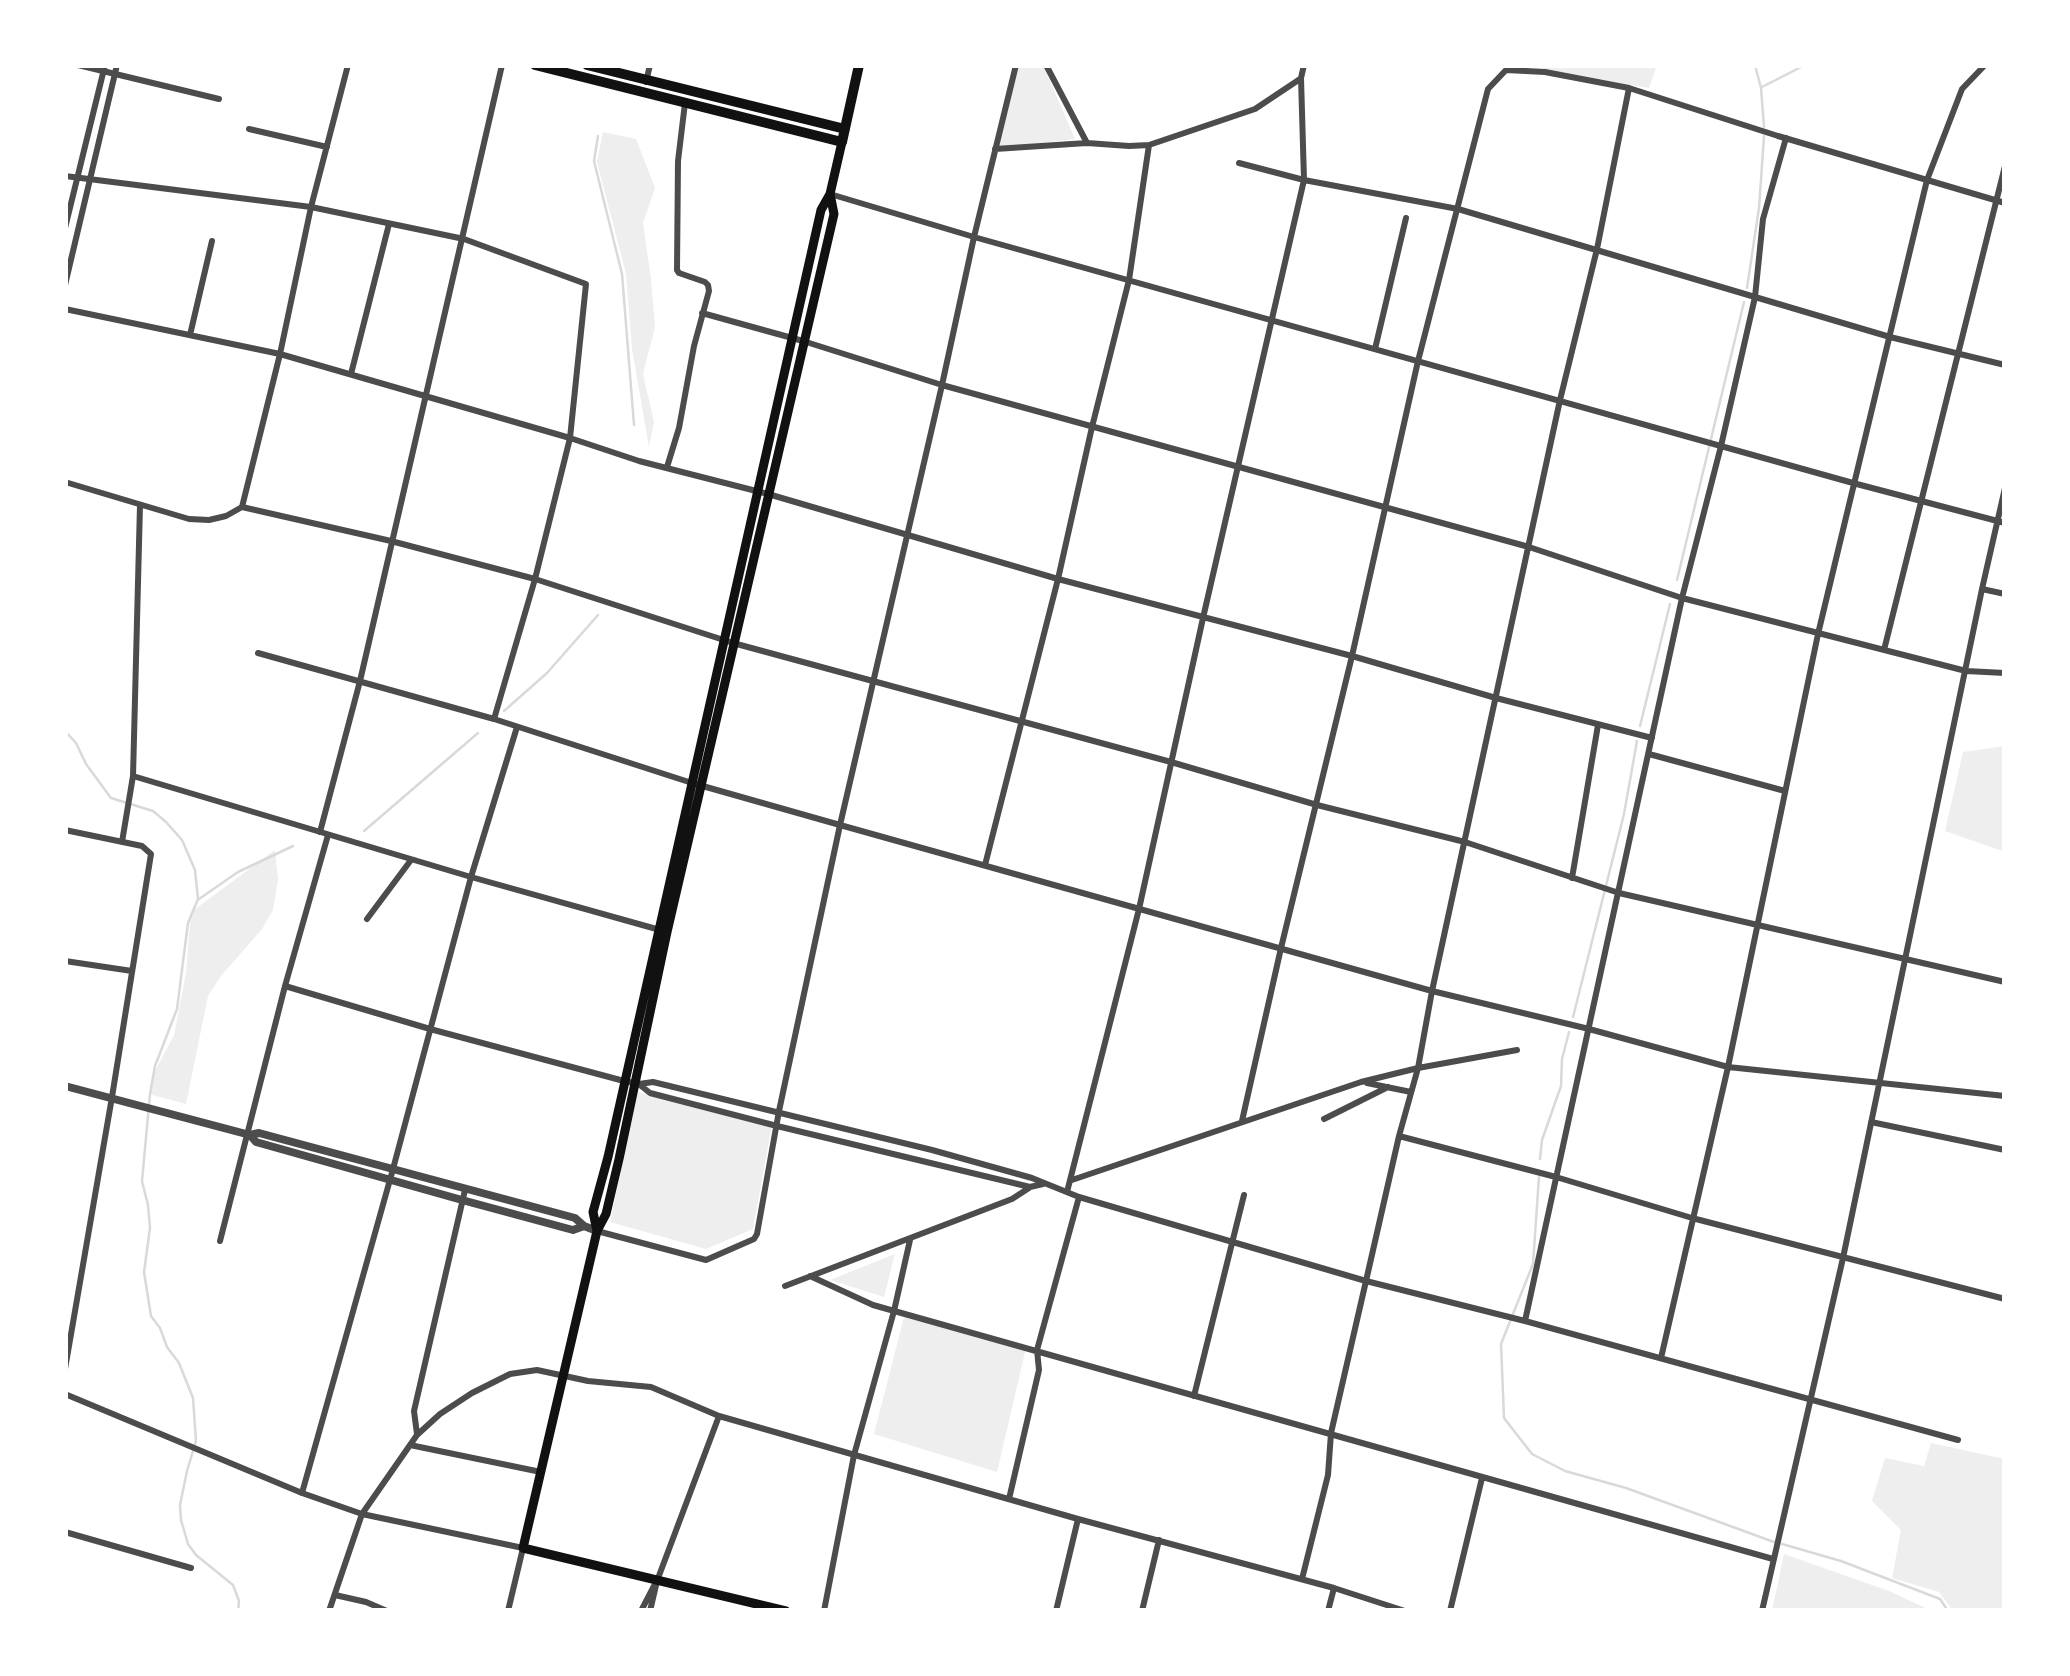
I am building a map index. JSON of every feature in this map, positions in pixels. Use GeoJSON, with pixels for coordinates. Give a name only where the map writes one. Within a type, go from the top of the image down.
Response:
{"type":"FeatureCollection","features":[{"type":"Feature","properties":{"kind":"highway"},"geometry":{"type":"LineString","coordinates":[[535,65],[573,70],[644,93],[842,142],[859,65]]}},
{"type":"Feature","properties":{"kind":"highway"},"geometry":{"type":"LineString","coordinates":[[586,65],[844,129]]}},
{"type":"Feature","properties":{"kind":"highway"},"geometry":{"type":"LineString","coordinates":[[722,112],[724,99]]}},
{"type":"Feature","properties":{"kind":"main road"},"geometry":{"type":"LineString","coordinates":[[786,1611],[523,1548],[597,1230],[606,1214],[619,1159],[662,931],[762,493],[798,340],[834,214],[830,194],[842,142]]}},
{"type":"Feature","properties":{"kind":"main road"},"geometry":{"type":"LineString","coordinates":[[597,1230],[593,1212],[633,1083]]}},
{"type":"Feature","properties":{"kind":"main road"},"geometry":{"type":"LineString","coordinates":[[608,1157],[619,1159]]}},
{"type":"Feature","properties":{"kind":"street"},"geometry":{"type":"LineString","coordinates":[[78,65],[116,69],[219,99]]}},
{"type":"Feature","properties":{"kind":"street"},"geometry":{"type":"LineString","coordinates":[[242,507],[348,65]]}},
{"type":"Feature","properties":{"kind":"street"},"geometry":{"type":"LineString","coordinates":[[220,1241],[324,834],[502,65]]}},
{"type":"Feature","properties":{"kind":"street"},"geometry":{"type":"LineString","coordinates":[[644,93],[650,65]]}},
{"type":"Feature","properties":{"kind":"street"},"geometry":{"type":"LineString","coordinates":[[318,1154],[390,1179],[575,1218],[584,1226],[706,1260],[754,1239],[840,825],[1016,65]]}},
{"type":"Feature","properties":{"kind":"street"},"geometry":{"type":"LineString","coordinates":[[1046,65],[1087,143]]}},
{"type":"Feature","properties":{"kind":"street"},"geometry":{"type":"LineString","coordinates":[[1067,1192],[1139,909],[1304,180],[1304,65]]}},
{"type":"Feature","properties":{"kind":"street"},"geometry":{"type":"LineString","coordinates":[[1660,1358],[1728,1067],[1852,483],[1927,180],[1962,90],[1985,65]]}},
{"type":"Feature","properties":{"kind":"street"},"geometry":{"type":"LineString","coordinates":[[65,228],[105,68]]}},
{"type":"Feature","properties":{"kind":"street"},"geometry":{"type":"LineString","coordinates":[[65,285],[116,69]]}},
{"type":"Feature","properties":{"kind":"street"},"geometry":{"type":"LineString","coordinates":[[1242,1122],[1418,361],[1488,88],[1506,70],[1545,72],[1629,88],[2001,202]]}},
{"type":"Feature","properties":{"kind":"street"},"geometry":{"type":"LineString","coordinates":[[995,149],[1087,143],[1148,145],[1255,109],[1301,78]]}},
{"type":"Feature","properties":{"kind":"street"},"geometry":{"type":"LineString","coordinates":[[1302,1579],[1328,1475],[1331,1434],[1418,1068],[1629,88]]}},
{"type":"Feature","properties":{"kind":"street"},"geometry":{"type":"LineString","coordinates":[[667,467],[679,428],[708,285],[677,270],[678,161],[684,103]]}},
{"type":"Feature","properties":{"kind":"street"},"geometry":{"type":"LineString","coordinates":[[90,126],[102,128]]}},
{"type":"Feature","properties":{"kind":"street"},"geometry":{"type":"LineString","coordinates":[[249,129],[327,147]]}},
{"type":"Feature","properties":{"kind":"street"},"geometry":{"type":"LineString","coordinates":[[1524,1321],[1682,598],[1755,297],[1763,219],[1786,138]]}},
{"type":"Feature","properties":{"kind":"street"},"geometry":{"type":"LineString","coordinates":[[985,865],[1129,280],[1148,145]]}},
{"type":"Feature","properties":{"kind":"street"},"geometry":{"type":"LineString","coordinates":[[1238,163],[1304,180],[1458,209],[1890,337],[2005,365]]}},
{"type":"Feature","properties":{"kind":"street"},"geometry":{"type":"LineString","coordinates":[[1884,650],[2001,202],[2005,166]]}},
{"type":"Feature","properties":{"kind":"street"},"geometry":{"type":"LineString","coordinates":[[65,176],[311,207],[464,239],[586,284],[570,438],[535,579],[494,719]]}},
{"type":"Feature","properties":{"kind":"street"},"geometry":{"type":"LineString","coordinates":[[830,194],[2001,522]]}},
{"type":"Feature","properties":{"kind":"street"},"geometry":{"type":"LineString","coordinates":[[1376,349],[1406,218]]}},
{"type":"Feature","properties":{"kind":"street"},"geometry":{"type":"LineString","coordinates":[[351,374],[389,224]]}},
{"type":"Feature","properties":{"kind":"street"},"geometry":{"type":"LineString","coordinates":[[190,335],[212,241]]}},
{"type":"Feature","properties":{"kind":"street"},"geometry":{"type":"LineString","coordinates":[[65,309],[280,354],[1058,579],[1652,738]]}},
{"type":"Feature","properties":{"kind":"street"},"geometry":{"type":"LineString","coordinates":[[702,314],[942,386],[1529,547],[1682,598],[1966,671],[2005,672]]}},
{"type":"Feature","properties":{"kind":"street"},"geometry":{"type":"LineString","coordinates":[[65,482],[190,519],[209,520],[242,507],[392,541],[535,579],[728,642],[1465,842],[1619,893],[2005,982]]}},
{"type":"Feature","properties":{"kind":"street"},"geometry":{"type":"LineString","coordinates":[[1762,1611],[1871,1122],[1982,589],[2001,522],[2005,488]]}},
{"type":"Feature","properties":{"kind":"street"},"geometry":{"type":"LineString","coordinates":[[122,842],[133,779],[140,505]]}},
{"type":"Feature","properties":{"kind":"street"},"geometry":{"type":"LineString","coordinates":[[1982,589],[2005,594]]}},
{"type":"Feature","properties":{"kind":"street"},"geometry":{"type":"LineString","coordinates":[[258,653],[494,719],[840,825],[1432,991],[1728,1067],[2005,1096]]}},
{"type":"Feature","properties":{"kind":"street"},"geometry":{"type":"LineString","coordinates":[[1572,878],[1598,725]]}},
{"type":"Feature","properties":{"kind":"street"},"geometry":{"type":"LineString","coordinates":[[302,1493],[471,877],[517,727]]}},
{"type":"Feature","properties":{"kind":"street"},"geometry":{"type":"LineString","coordinates":[[1650,754],[1785,791]]}},
{"type":"Feature","properties":{"kind":"street"},"geometry":{"type":"LineString","coordinates":[[133,779],[662,931]]}},
{"type":"Feature","properties":{"kind":"street"},"geometry":{"type":"LineString","coordinates":[[65,830],[122,842],[152,854],[65,1369]]}},
{"type":"Feature","properties":{"kind":"street"},"geometry":{"type":"LineString","coordinates":[[367,919],[412,860]]}},
{"type":"Feature","properties":{"kind":"street"},"geometry":{"type":"LineString","coordinates":[[65,962],[132,971]]}},
{"type":"Feature","properties":{"kind":"street"},"geometry":{"type":"LineString","coordinates":[[284,986],[776,1126],[1030,1187]]}},
{"type":"Feature","properties":{"kind":"street"},"geometry":{"type":"LineString","coordinates":[[1072,1180],[1361,1082],[1516,1050]]}},
{"type":"Feature","properties":{"kind":"street"},"geometry":{"type":"LineString","coordinates":[[633,1083],[653,1082],[932,1150],[1366,1281],[1958,1440]]}},
{"type":"Feature","properties":{"kind":"street"},"geometry":{"type":"LineString","coordinates":[[1361,1082],[1411,1092]]}},
{"type":"Feature","properties":{"kind":"street"},"geometry":{"type":"LineString","coordinates":[[65,1086],[248,1135],[256,1142],[393,1169],[525,1217],[573,1230],[584,1226]]}},
{"type":"Feature","properties":{"kind":"street"},"geometry":{"type":"LineString","coordinates":[[1324,1119],[1388,1088]]}},
{"type":"Feature","properties":{"kind":"street"},"geometry":{"type":"LineString","coordinates":[[1871,1122],[2005,1150]]}},
{"type":"Feature","properties":{"kind":"street"},"geometry":{"type":"LineString","coordinates":[[851,1144],[853,1130]]}},
{"type":"Feature","properties":{"kind":"street"},"geometry":{"type":"LineString","coordinates":[[1399,1136],[2005,1300]]}},
{"type":"Feature","properties":{"kind":"street"},"geometry":{"type":"LineString","coordinates":[[929,1163],[932,1150]]}},
{"type":"Feature","properties":{"kind":"street"},"geometry":{"type":"LineString","coordinates":[[1030,1187],[1032,1178]]}},
{"type":"Feature","properties":{"kind":"street"},"geometry":{"type":"LineString","coordinates":[[786,1286],[1043,1184]]}},
{"type":"Feature","properties":{"kind":"street"},"geometry":{"type":"LineString","coordinates":[[417,1436],[414,1411],[464,1195]]}},
{"type":"Feature","properties":{"kind":"street"},"geometry":{"type":"LineString","coordinates":[[1194,1396],[1244,1195]]}},
{"type":"Feature","properties":{"kind":"street"},"geometry":{"type":"LineString","coordinates":[[1009,1499],[1039,1370],[1036,1350],[1078,1196]]}},
{"type":"Feature","properties":{"kind":"street"},"geometry":{"type":"LineString","coordinates":[[525,1217],[528,1206]]}},
{"type":"Feature","properties":{"kind":"street"},"geometry":{"type":"LineString","coordinates":[[824,1611],[854,1456],[910,1240]]}},
{"type":"Feature","properties":{"kind":"street"},"geometry":{"type":"LineString","coordinates":[[810,1276],[894,1311],[1773,1556]]}},
{"type":"Feature","properties":{"kind":"street"},"geometry":{"type":"LineString","coordinates":[[329,1611],[362,1514],[410,1444],[440,1414],[472,1392],[510,1374],[536,1370],[588,1382],[652,1387],[719,1416],[1405,1611]]}},
{"type":"Feature","properties":{"kind":"street"},"geometry":{"type":"LineString","coordinates":[[65,1394],[302,1493],[362,1514],[523,1548],[508,1611]]}},
{"type":"Feature","properties":{"kind":"street"},"geometry":{"type":"LineString","coordinates":[[650,1611],[657,1581],[719,1416]]}},
{"type":"Feature","properties":{"kind":"street"},"geometry":{"type":"LineString","coordinates":[[410,1444],[541,1472]]}},
{"type":"Feature","properties":{"kind":"street"},"geometry":{"type":"LineString","coordinates":[[1450,1611],[1482,1478]]}},
{"type":"Feature","properties":{"kind":"street"},"geometry":{"type":"LineString","coordinates":[[1056,1611],[1078,1519]]}},
{"type":"Feature","properties":{"kind":"street"},"geometry":{"type":"LineString","coordinates":[[65,1532],[191,1568]]}},
{"type":"Feature","properties":{"kind":"street"},"geometry":{"type":"LineString","coordinates":[[1142,1611],[1159,1540]]}},
{"type":"Feature","properties":{"kind":"street"},"geometry":{"type":"LineString","coordinates":[[641,1611],[657,1581]]}},
{"type":"Feature","properties":{"kind":"street"},"geometry":{"type":"LineString","coordinates":[[1328,1611],[1334,1588]]}},
{"type":"Feature","properties":{"kind":"street"},"geometry":{"type":"LineString","coordinates":[[335,1595],[387,1611]]}},
{"type":"Feature","properties":{"kind":"shaded area"},"geometry":{"type":"Polygon","coordinates":[[[1016,65],[1043,65],[1075,139],[997,148],[1016,65]]]}},
{"type":"Feature","properties":{"kind":"shaded area"},"geometry":{"type":"Polygon","coordinates":[[[1538,65],[1657,65],[1649,88],[1550,72],[1538,65]]]}},
{"type":"Feature","properties":{"kind":"shaded area"},"geometry":{"type":"Polygon","coordinates":[[[603,132],[636,139],[655,188],[643,223],[655,327],[643,374],[654,422],[649,447],[632,349],[626,274],[597,162],[603,132]]]}},
{"type":"Feature","properties":{"kind":"shaded area"},"geometry":{"type":"Polygon","coordinates":[[[2005,746],[2005,852],[1945,831],[1963,752],[2005,746]]]}},
{"type":"Feature","properties":{"kind":"shaded area"},"geometry":{"type":"Polygon","coordinates":[[[275,850],[278,880],[273,910],[208,996],[186,1104],[149,1094],[156,1069],[174,1035],[186,973],[191,912],[275,850]]]}},
{"type":"Feature","properties":{"kind":"shaded area"},"geometry":{"type":"Polygon","coordinates":[[[638,1092],[772,1125],[753,1229],[706,1249],[610,1222],[638,1092]]]}},
{"type":"Feature","properties":{"kind":"shaded area"},"geometry":{"type":"Polygon","coordinates":[[[895,1254],[884,1297],[830,1280],[895,1254]]]}},
{"type":"Feature","properties":{"kind":"shaded area"},"geometry":{"type":"Polygon","coordinates":[[[904,1317],[1026,1348],[997,1472],[874,1434],[904,1317]]]}},
{"type":"Feature","properties":{"kind":"shaded area"},"geometry":{"type":"Polygon","coordinates":[[[1931,1443],[2005,1459],[2005,1611],[1953,1611],[1939,1592],[1892,1578],[1901,1530],[1872,1501],[1885,1458],[1924,1466],[1931,1443]]]}},
{"type":"Feature","properties":{"kind":"shaded area"},"geometry":{"type":"Polygon","coordinates":[[[1784,1554],[1889,1591],[1932,1611],[1772,1611],[1784,1554]]]}},
{"type":"Feature","properties":{"kind":"waterway"},"geometry":{"type":"LineString","coordinates":[[1755,65],[1764,127]]}},
{"type":"Feature","properties":{"kind":"waterway"},"geometry":{"type":"LineString","coordinates":[[1762,87],[1805,65]]}},
{"type":"Feature","properties":{"kind":"waterway"},"geometry":{"type":"LineString","coordinates":[[598,136],[594,161],[622,274],[634,425]]}},
{"type":"Feature","properties":{"kind":"waterway"},"geometry":{"type":"LineString","coordinates":[[1747,288],[1759,208],[1764,136]]}},
{"type":"Feature","properties":{"kind":"waterway"},"geometry":{"type":"LineString","coordinates":[[1677,580],[1744,302]]}},
{"type":"Feature","properties":{"kind":"waterway"},"geometry":{"type":"LineString","coordinates":[[1640,726],[1670,604]]}},
{"type":"Feature","properties":{"kind":"waterway"},"geometry":{"type":"LineString","coordinates":[[504,711],[547,673],[598,615]]}},
{"type":"Feature","properties":{"kind":"waterway"},"geometry":{"type":"LineString","coordinates":[[65,731],[111,798],[153,811],[166,822],[182,840],[195,870],[198,899],[188,923],[177,1009],[155,1066],[150,1094],[142,1181],[150,1228],[144,1272],[151,1316],[179,1363],[193,1398],[196,1441],[180,1505],[181,1520],[188,1544],[196,1555],[233,1585],[238,1611]]}},
{"type":"Feature","properties":{"kind":"waterway"},"geometry":{"type":"LineString","coordinates":[[364,831],[478,733]]}},
{"type":"Feature","properties":{"kind":"waterway"},"geometry":{"type":"LineString","coordinates":[[1573,1017],[1624,814],[1637,741]]}},
{"type":"Feature","properties":{"kind":"waterway"},"geometry":{"type":"LineString","coordinates":[[199,899],[238,872],[293,846]]}},
{"type":"Feature","properties":{"kind":"waterway"},"geometry":{"type":"LineString","coordinates":[[1540,1159],[1542,1140],[1561,1086],[1569,1032]]}},
{"type":"Feature","properties":{"kind":"waterway"},"geometry":{"type":"LineString","coordinates":[[1539,1177],[1533,1264],[1501,1344],[1504,1418],[1532,1454],[1565,1471],[1626,1488],[1774,1542]]}},
{"type":"Feature","properties":{"kind":"waterway"},"geometry":{"type":"LineString","coordinates":[[1782,1544],[1841,1561],[1940,1599],[1948,1611]]}}]}
